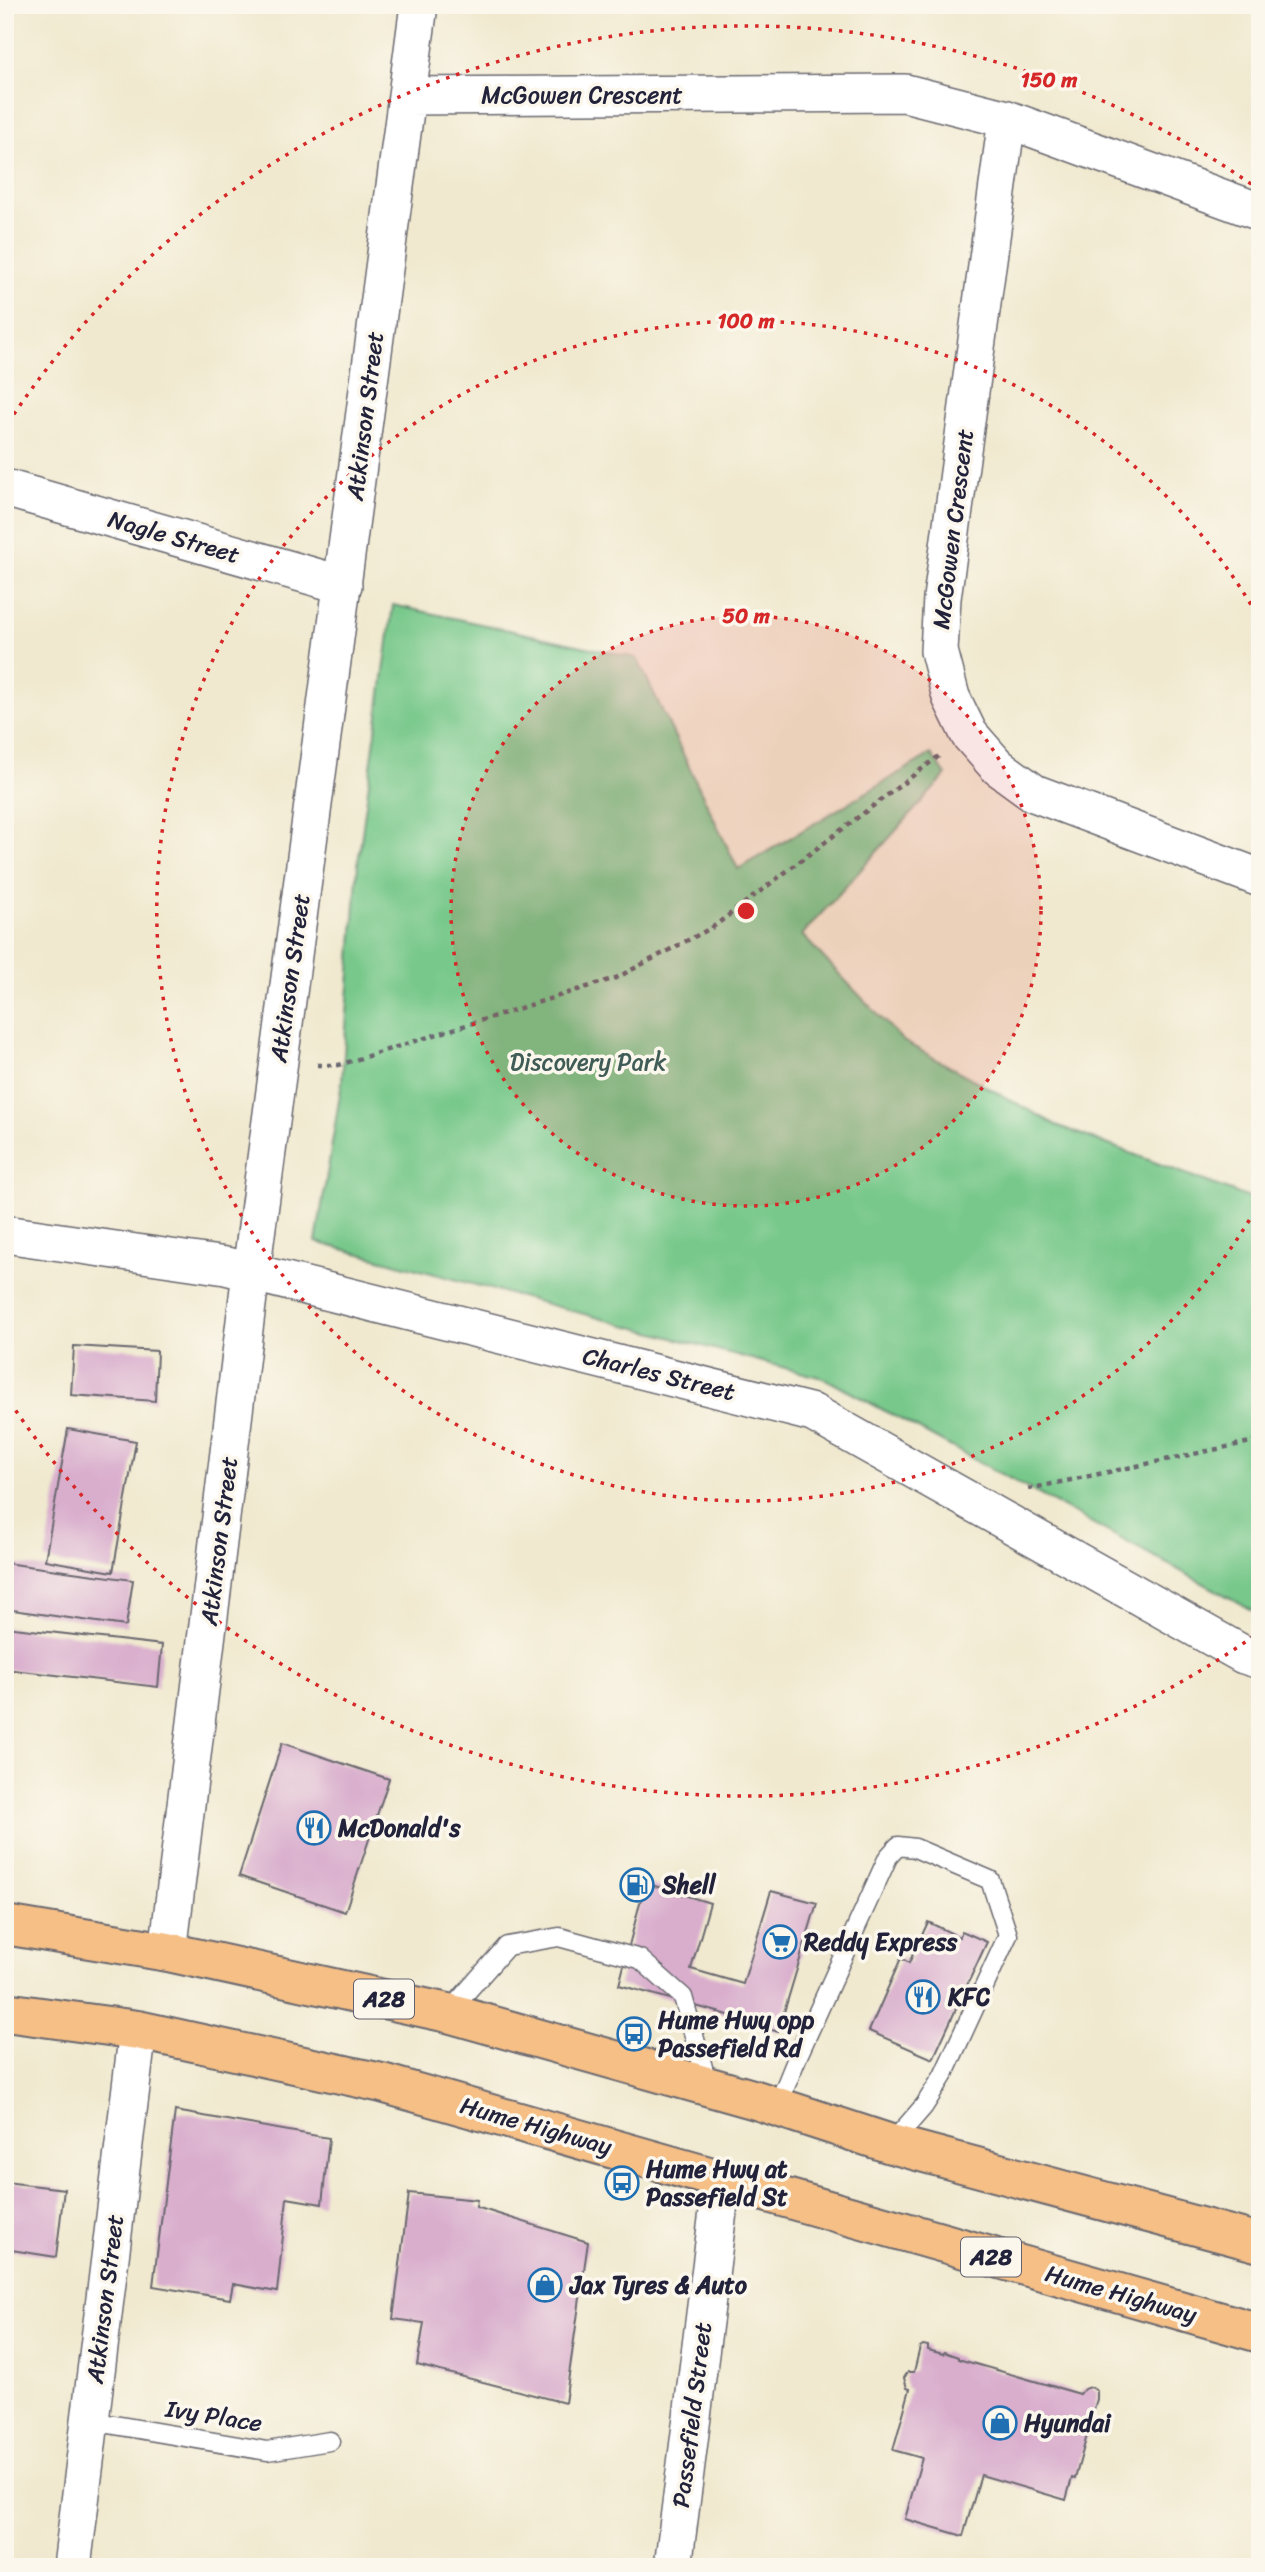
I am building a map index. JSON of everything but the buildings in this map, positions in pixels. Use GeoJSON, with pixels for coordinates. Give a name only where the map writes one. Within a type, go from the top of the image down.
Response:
{"type":"FeatureCollection","features":[{"type":"Feature","properties":{"kind":"highway","name":"A28"},"geometry":{"type":"LineString","coordinates":[[5,1925],[168,1952],[448,2013],[777,2107],[891,2144],[1260,2243]]}},
{"type":"Feature","properties":{"kind":"highway","name":"Hume Highway"},"geometry":{"type":"LineString","coordinates":[[5,2012],[138,2031],[382,2082],[1260,2333]]}},
{"type":"Feature","properties":{"kind":"street","name":"Atkinson Street"},"geometry":{"type":"LineString","coordinates":[[168,1952],[251,1272],[419,5]]}},
{"type":"Feature","properties":{"kind":"street","name":"McGowen Crescent"},"geometry":{"type":"LineString","coordinates":[[407,96],[905,93],[1007,119],[1260,212]]}},
{"type":"Feature","properties":{"kind":"street","name":"McGowen Crescent"},"geometry":{"type":"LineString","coordinates":[[1007,119],[942,598],[940,651],[951,697],[969,734],[997,766],[1034,793],[1260,878]]}},
{"type":"Feature","properties":{"kind":"street","name":"Nagle Street"},"geometry":{"type":"LineString","coordinates":[[5,488],[343,585]]}},
{"type":"Feature","properties":{"kind":"street","name":"Charles Street"},"geometry":{"type":"LineString","coordinates":[[5,1234],[226,1266],[813,1413],[1244,1655],[1260,1660]]}},
{"type":"Feature","properties":{"kind":"street","name":"Atkinson Street"},"geometry":{"type":"LineString","coordinates":[[72,2567],[138,2031]]}},
{"type":"Feature","properties":{"kind":"street","name":"Passefield Street"},"geometry":{"type":"LineString","coordinates":[[673,2567],[722,2180]]}},
{"type":"Feature","properties":{"kind":"lane"},"geometry":{"type":"LineString","coordinates":[[777,2107],[888,1857],[898,1846],[915,1848],[990,1880],[1008,1935],[943,2076],[924,2106],[891,2144]]}},
{"type":"Feature","properties":{"kind":"lane"},"geometry":{"type":"LineString","coordinates":[[448,2013],[507,1946],[559,1937],[639,1959],[683,1997],[708,2088]]}},
{"type":"Feature","properties":{"kind":"lane","name":"Ivy Place"},"geometry":{"type":"LineString","coordinates":[[91,2421],[267,2451],[330,2441]]}},
{"type":"Feature","properties":{"kind":"path"},"geometry":{"type":"LineString","coordinates":[[279,1065],[339,1065],[616,978],[713,927],[940,755],[953,768],[969,734]]}},
{"type":"Feature","properties":{"kind":"path"},"geometry":{"type":"LineString","coordinates":[[1022,1490],[1260,1440]]}},
{"type":"Feature","properties":{"kind":"green space","name":"Discovery Park"},"geometry":{"type":"Polygon","coordinates":[[[393,605],[637,658],[738,869],[931,754],[946,775],[802,935],[903,1041],[1056,1125],[1260,1202],[1260,1614],[826,1379],[316,1242],[342,1082],[358,863],[393,605]]]}},
{"type":"Feature","properties":{"kind":"place","name":"McDonald's"},"geometry":{"type":"Point","coordinates":[314,1828]}},
{"type":"Feature","properties":{"kind":"place","name":"Shell"},"geometry":{"type":"Point","coordinates":[637,1885]}},
{"type":"Feature","properties":{"kind":"place","name":"Reddy Express"},"geometry":{"type":"Point","coordinates":[780,1942]}},
{"type":"Feature","properties":{"kind":"place","name":"KFC"},"geometry":{"type":"Point","coordinates":[923,1997]}},
{"type":"Feature","properties":{"kind":"place","name":"Hume Hwy opp Passefield Rd"},"geometry":{"type":"Point","coordinates":[634,2034]}},
{"type":"Feature","properties":{"kind":"place","name":"Hume Hwy at Passefield St"},"geometry":{"type":"Point","coordinates":[622,2183]}},
{"type":"Feature","properties":{"kind":"place","name":"Jax Tyres & Auto"},"geometry":{"type":"Point","coordinates":[545,2285]}},
{"type":"Feature","properties":{"kind":"place","name":"Hyundai"},"geometry":{"type":"Point","coordinates":[1000,2423]}}]}
